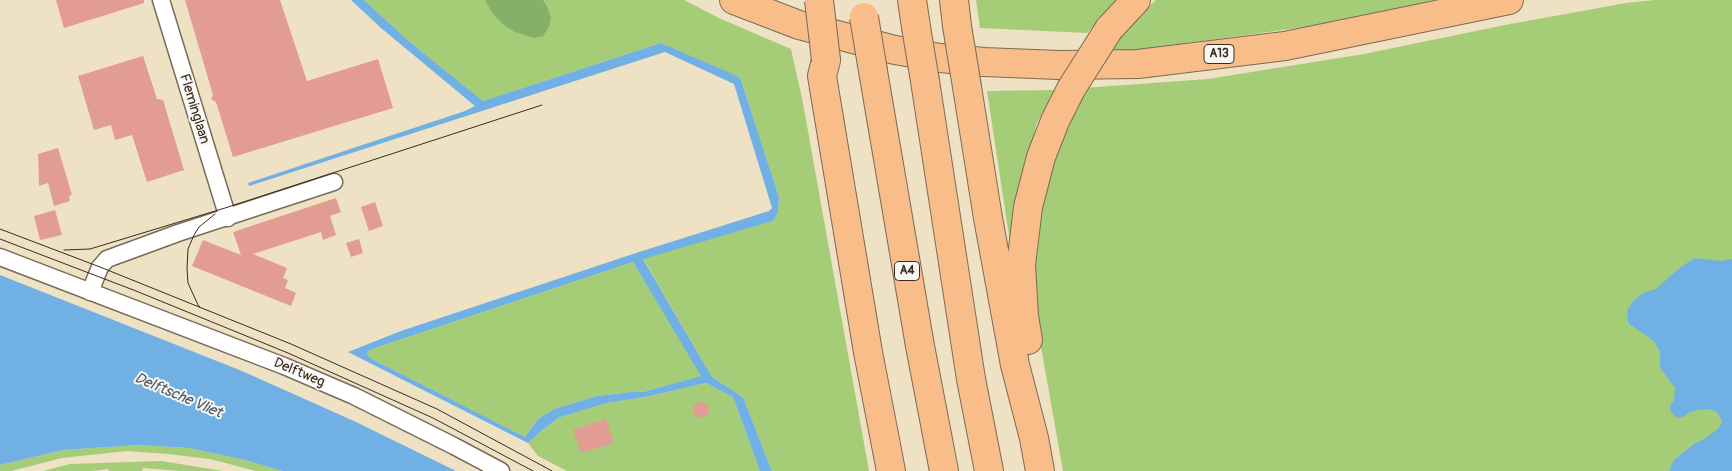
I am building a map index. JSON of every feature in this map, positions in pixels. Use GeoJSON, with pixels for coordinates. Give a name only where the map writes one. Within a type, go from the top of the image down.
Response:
{"type":"FeatureCollection","features":[{"type":"Feature","properties":{"kind":"highway","name":"A13"},"geometry":{"type":"LineString","coordinates":[[734,0],[799,25],[895,50],[940,58],[1059,66],[1138,64],[1285,46],[1509,0]]}},
{"type":"Feature","properties":{"kind":"highway"},"geometry":{"type":"LineString","coordinates":[[801,0],[819,63],[890,471]]}},
{"type":"Feature","properties":{"kind":"highway"},"geometry":{"type":"LineString","coordinates":[[818,0],[819,63]]}},
{"type":"Feature","properties":{"kind":"highway"},"geometry":{"type":"LineString","coordinates":[[912,0],[971,379],[988,471]]}},
{"type":"Feature","properties":{"kind":"highway"},"geometry":{"type":"LineString","coordinates":[[954,0],[988,218],[1015,365],[1034,438],[1040,471]]}},
{"type":"Feature","properties":{"kind":"highway"},"geometry":{"type":"LineString","coordinates":[[1034,438],[1031,363],[1022,290],[1021,265],[1028,207],[1041,157],[1055,121],[1071,88],[1109,29],[1136,0]]}},
{"type":"Feature","properties":{"kind":"highway","name":"A4"},"geometry":{"type":"LineString","coordinates":[[863,8],[918,336],[944,471]]}},
{"type":"Feature","properties":{"kind":"street","name":"Fleminglaan"},"geometry":{"type":"LineString","coordinates":[[161,0],[228,218]]}},
{"type":"Feature","properties":{"kind":"street"},"geometry":{"type":"LineString","coordinates":[[90,292],[100,267],[107,259],[178,233],[334,182]]}},
{"type":"Feature","properties":{"kind":"street","name":"Delftweg"},"geometry":{"type":"LineString","coordinates":[[0,257],[217,340],[345,393],[501,471]]}},
{"type":"Feature","properties":{"kind":"green space"},"geometry":{"type":"Polygon","coordinates":[[[364,0],[485,0],[487,3],[547,7],[543,0],[684,0],[721,19],[791,49],[802,98],[869,471],[772,471],[743,397],[712,377],[643,258],[773,221],[778,213],[779,197],[741,80],[661,43],[483,101],[411,43],[364,0]]]}},
{"type":"Feature","properties":{"kind":"green space"},"geometry":{"type":"Polygon","coordinates":[[[485,0],[543,0],[551,18],[549,27],[543,36],[534,38],[515,32],[504,25],[493,14],[485,0]]]}},
{"type":"Feature","properties":{"kind":"green space"},"geometry":{"type":"Polygon","coordinates":[[[976,0],[1119,0],[1087,33],[980,28],[976,0]]]}},
{"type":"Feature","properties":{"kind":"green space"},"geometry":{"type":"Polygon","coordinates":[[[1156,0],[1448,0],[1298,28],[1105,54],[1156,0]]]}},
{"type":"Feature","properties":{"kind":"green space"},"geometry":{"type":"Polygon","coordinates":[[[1655,0],[1732,0],[1732,471],[1063,471],[1038,330],[1035,256],[1042,196],[1065,127],[1084,88],[1208,79],[1364,54],[1505,25],[1626,3],[1655,0]]]}},
{"type":"Feature","properties":{"kind":"green space"},"geometry":{"type":"Polygon","coordinates":[[[1054,90],[1036,125],[1010,242],[987,91],[1054,90]]]}},
{"type":"Feature","properties":{"kind":"green space"},"geometry":{"type":"Polygon","coordinates":[[[633,262],[702,376],[643,392],[597,396],[554,409],[538,419],[525,437],[370,358],[367,354],[372,349],[633,262]]]}},
{"type":"Feature","properties":{"kind":"green space"},"geometry":{"type":"Polygon","coordinates":[[[706,383],[733,397],[760,471],[567,471],[538,456],[528,443],[558,418],[607,403],[645,397],[706,383]]]}},
{"type":"Feature","properties":{"kind":"green space"},"geometry":{"type":"Polygon","coordinates":[[[138,445],[189,448],[245,460],[282,471],[256,471],[210,459],[127,451],[62,458],[11,471],[0,471],[0,465],[63,450],[138,445]]]}},
{"type":"Feature","properties":{"kind":"green space"},"geometry":{"type":"Polygon","coordinates":[[[161,461],[223,471],[179,471],[143,468],[142,471],[109,471],[108,469],[93,471],[43,471],[70,464],[161,461]]]}},
{"type":"Feature","properties":{"kind":"water"},"geometry":{"type":"Polygon","coordinates":[[[351,0],[364,0],[411,43],[483,101],[661,43],[737,76],[741,80],[779,197],[778,213],[773,221],[643,259],[712,377],[743,397],[772,471],[760,471],[733,397],[706,383],[645,397],[607,403],[558,418],[528,443],[348,352],[401,331],[769,211],[772,208],[734,84],[665,52],[249,186],[248,183],[465,111],[475,106],[381,28],[351,0]],[[633,262],[372,349],[367,354],[370,358],[525,437],[538,419],[554,409],[597,396],[643,392],[701,376],[633,262]]]}},
{"type":"Feature","properties":{"kind":"water"},"geometry":{"type":"Polygon","coordinates":[[[1694,258],[1722,261],[1732,259],[1732,471],[1669,471],[1674,460],[1719,428],[1722,421],[1717,412],[1709,409],[1692,411],[1683,417],[1675,417],[1671,412],[1670,406],[1674,401],[1675,388],[1660,368],[1660,352],[1654,341],[1628,323],[1627,310],[1634,300],[1643,293],[1656,289],[1694,258]]]}},
{"type":"Feature","properties":{"kind":"water","name":"Delftsche Vliet"},"geometry":{"type":"Polygon","coordinates":[[[0,275],[242,371],[356,422],[456,471],[282,471],[245,460],[189,448],[138,445],[63,450],[0,465],[0,275]]]}},
{"type":"Feature","properties":{"kind":"building"},"geometry":{"type":"Polygon","coordinates":[[[56,0],[144,0],[144,3],[64,28],[56,0]]]}},
{"type":"Feature","properties":{"kind":"building"},"geometry":{"type":"Polygon","coordinates":[[[185,0],[280,0],[307,81],[378,59],[393,108],[233,157],[216,102],[211,99],[213,95],[185,0]]]}},
{"type":"Feature","properties":{"kind":"building"},"geometry":{"type":"Polygon","coordinates":[[[143,56],[157,99],[163,100],[184,170],[147,182],[132,135],[115,140],[111,125],[94,130],[78,76],[143,56]]]}},
{"type":"Feature","properties":{"kind":"building"},"geometry":{"type":"Polygon","coordinates":[[[58,148],[72,195],[69,196],[70,201],[54,206],[48,183],[39,186],[38,154],[58,148]]]}},
{"type":"Feature","properties":{"kind":"building"},"geometry":{"type":"Polygon","coordinates":[[[336,198],[341,212],[330,216],[336,235],[323,240],[321,232],[253,254],[287,268],[283,278],[288,280],[285,288],[296,293],[291,306],[192,266],[203,240],[241,255],[233,232],[336,198]]]}},
{"type":"Feature","properties":{"kind":"building"},"geometry":{"type":"Polygon","coordinates":[[[375,202],[383,226],[369,231],[361,207],[375,202]]]}},
{"type":"Feature","properties":{"kind":"building"},"geometry":{"type":"Polygon","coordinates":[[[55,210],[62,235],[40,240],[34,216],[55,210]]]}},
{"type":"Feature","properties":{"kind":"building"},"geometry":{"type":"Polygon","coordinates":[[[359,239],[363,253],[351,257],[346,243],[359,239]]]}},
{"type":"Feature","properties":{"kind":"building"},"geometry":{"type":"Polygon","coordinates":[[[701,402],[707,404],[709,410],[707,416],[701,418],[695,416],[693,410],[695,404],[701,402]]]}},
{"type":"Feature","properties":{"kind":"building"},"geometry":{"type":"Polygon","coordinates":[[[606,419],[614,443],[581,453],[573,430],[606,419]]]}},
{"type":"Feature","properties":{"kind":"tram line"},"geometry":{"type":"LineString","coordinates":[[64,250],[90,249],[225,208],[542,105]]}},
{"type":"Feature","properties":{"kind":"tram line"},"geometry":{"type":"LineString","coordinates":[[201,308],[188,283],[188,249],[199,227],[215,214]]}},
{"type":"Feature","properties":{"kind":"tram line"},"geometry":{"type":"LineString","coordinates":[[0,229],[291,344],[437,409],[552,471]]}},
{"type":"Feature","properties":{"kind":"tram line"},"geometry":{"type":"LineString","coordinates":[[0,239],[136,291],[288,353],[433,418],[533,471]]}}]}
